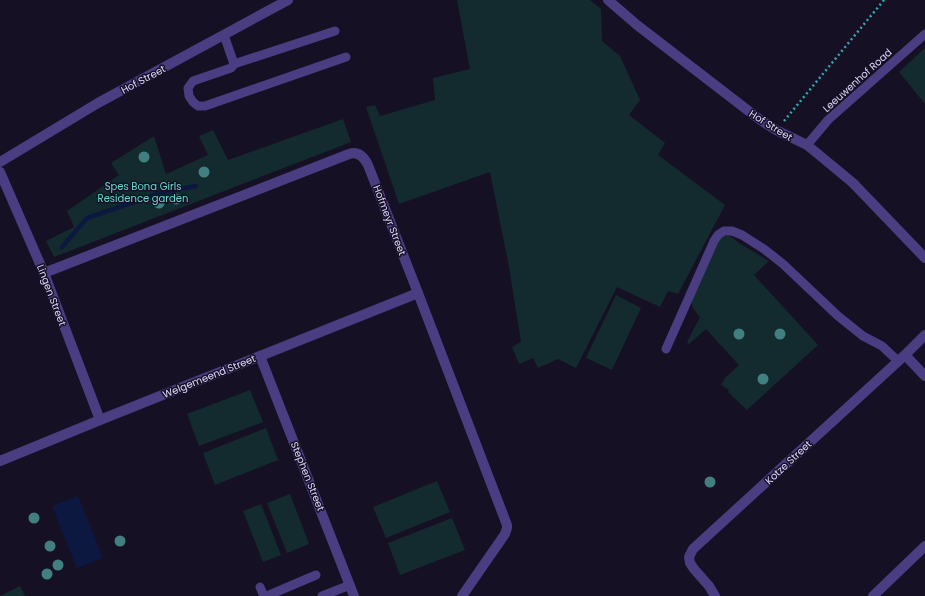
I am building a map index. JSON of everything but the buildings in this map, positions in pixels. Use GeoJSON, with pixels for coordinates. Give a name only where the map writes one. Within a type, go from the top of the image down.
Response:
{"type":"FeatureCollection","features":[{"type":"Feature","properties":{"kind":"street","name":"Hof Street"},"geometry":{"type":"LineString","coordinates":[[0,162],[98,103],[288,0]]}},
{"type":"Feature","properties":{"kind":"street","name":"Hof Street"},"geometry":{"type":"LineString","coordinates":[[608,0],[637,25],[759,119],[776,130],[807,146],[818,154],[853,183],[925,258]]}},
{"type":"Feature","properties":{"kind":"street","name":"Hofmeyr Street"},"geometry":{"type":"LineString","coordinates":[[44,273],[352,153],[360,155],[368,165],[507,528],[505,534],[462,596]]}},
{"type":"Feature","properties":{"kind":"street","name":"Lingen Street"},"geometry":{"type":"LineString","coordinates":[[0,172],[44,273],[100,420]]}},
{"type":"Feature","properties":{"kind":"street","name":"Welgemeend Street"},"geometry":{"type":"LineString","coordinates":[[0,461],[418,293]]}},
{"type":"Feature","properties":{"kind":"street","name":"Kotze Street"},"geometry":{"type":"LineString","coordinates":[[715,596],[709,586],[690,563],[689,556],[693,549],[925,335]]}},
{"type":"Feature","properties":{"kind":"street","name":"Stephen Street"},"geometry":{"type":"LineString","coordinates":[[260,356],[354,596]]}},
{"type":"Feature","properties":{"kind":"street"},"geometry":{"type":"LineString","coordinates":[[901,358],[925,376]]}},
{"type":"Feature","properties":{"kind":"street"},"geometry":{"type":"LineString","coordinates":[[872,596],[925,546]]}},
{"type":"Feature","properties":{"kind":"lane"},"geometry":{"type":"LineString","coordinates":[[334,31],[234,64],[231,68],[192,81],[188,88],[189,96],[198,106],[205,106],[346,58]]}},
{"type":"Feature","properties":{"kind":"lane","name":"Leeuwenhof Road"},"geometry":{"type":"LineString","coordinates":[[807,146],[828,120],[925,34]]}},
{"type":"Feature","properties":{"kind":"lane"},"geometry":{"type":"LineString","coordinates":[[224,35],[234,64]]}},
{"type":"Feature","properties":{"kind":"lane"},"geometry":{"type":"LineString","coordinates":[[666,349],[714,241],[718,235],[724,231],[732,231],[742,235],[778,260],[838,316],[864,336],[901,358]]}},
{"type":"Feature","properties":{"kind":"lane"},"geometry":{"type":"LineString","coordinates":[[267,596],[316,575]]}},
{"type":"Feature","properties":{"kind":"lane"},"geometry":{"type":"LineString","coordinates":[[322,596],[350,585]]}},
{"type":"Feature","properties":{"kind":"path"},"geometry":{"type":"LineString","coordinates":[[776,130],[884,0]]}},
{"type":"Feature","properties":{"kind":"green space"},"geometry":{"type":"Polygon","coordinates":[[[457,0],[590,0],[601,9],[602,41],[620,56],[640,100],[629,115],[665,143],[658,155],[725,205],[678,294],[668,291],[660,307],[617,287],[576,368],[558,359],[538,368],[533,358],[519,364],[512,347],[521,342],[509,267],[490,172],[399,204],[366,107],[375,105],[380,116],[435,100],[433,78],[470,69],[457,0]]]}},
{"type":"Feature","properties":{"kind":"green space"},"geometry":{"type":"Polygon","coordinates":[[[925,48],[925,104],[899,72],[925,48]]]}},
{"type":"Feature","properties":{"kind":"green space","name":"Spes Bona Girls Residence garden"},"geometry":{"type":"Polygon","coordinates":[[[343,119],[351,142],[54,257],[46,241],[74,227],[67,211],[119,175],[111,163],[154,136],[166,174],[208,155],[199,136],[213,130],[228,160],[343,119]]]}},
{"type":"Feature","properties":{"kind":"green space"},"geometry":{"type":"Polygon","coordinates":[[[725,236],[730,236],[769,261],[754,275],[818,345],[747,410],[728,392],[729,390],[721,385],[725,378],[739,365],[706,329],[689,344],[687,342],[700,317],[695,311],[691,300],[717,243],[725,236]]]}},
{"type":"Feature","properties":{"kind":"green space"},"geometry":{"type":"Polygon","coordinates":[[[616,295],[641,308],[612,370],[586,358],[616,295]]]}},
{"type":"Feature","properties":{"kind":"green space"},"geometry":{"type":"Polygon","coordinates":[[[250,390],[263,422],[199,446],[187,414],[250,390]]]}},
{"type":"Feature","properties":{"kind":"green space"},"geometry":{"type":"Polygon","coordinates":[[[266,428],[278,460],[215,485],[203,453],[266,428]]]}},
{"type":"Feature","properties":{"kind":"green space"},"geometry":{"type":"Polygon","coordinates":[[[437,481],[450,512],[386,538],[373,507],[437,481]]]}},
{"type":"Feature","properties":{"kind":"green space"},"geometry":{"type":"Polygon","coordinates":[[[290,494],[309,544],[287,553],[267,503],[290,494]]]}},
{"type":"Feature","properties":{"kind":"green space"},"geometry":{"type":"Polygon","coordinates":[[[261,504],[281,555],[263,562],[243,511],[261,504]]]}},
{"type":"Feature","properties":{"kind":"green space"},"geometry":{"type":"Polygon","coordinates":[[[452,518],[465,550],[400,575],[388,543],[452,518]]]}},
{"type":"Feature","properties":{"kind":"green space"},"geometry":{"type":"Polygon","coordinates":[[[20,586],[25,596],[0,596],[20,586]]]}},
{"type":"Feature","properties":{"kind":"water"},"geometry":{"type":"Polygon","coordinates":[[[78,496],[103,558],[77,568],[52,506],[78,496]]]}},
{"type":"Feature","properties":{"kind":"waterway"},"geometry":{"type":"LineString","coordinates":[[138,201],[159,193],[196,186]]}},
{"type":"Feature","properties":{"kind":"waterway"},"geometry":{"type":"LineString","coordinates":[[62,247],[87,218],[134,202]]}}]}
